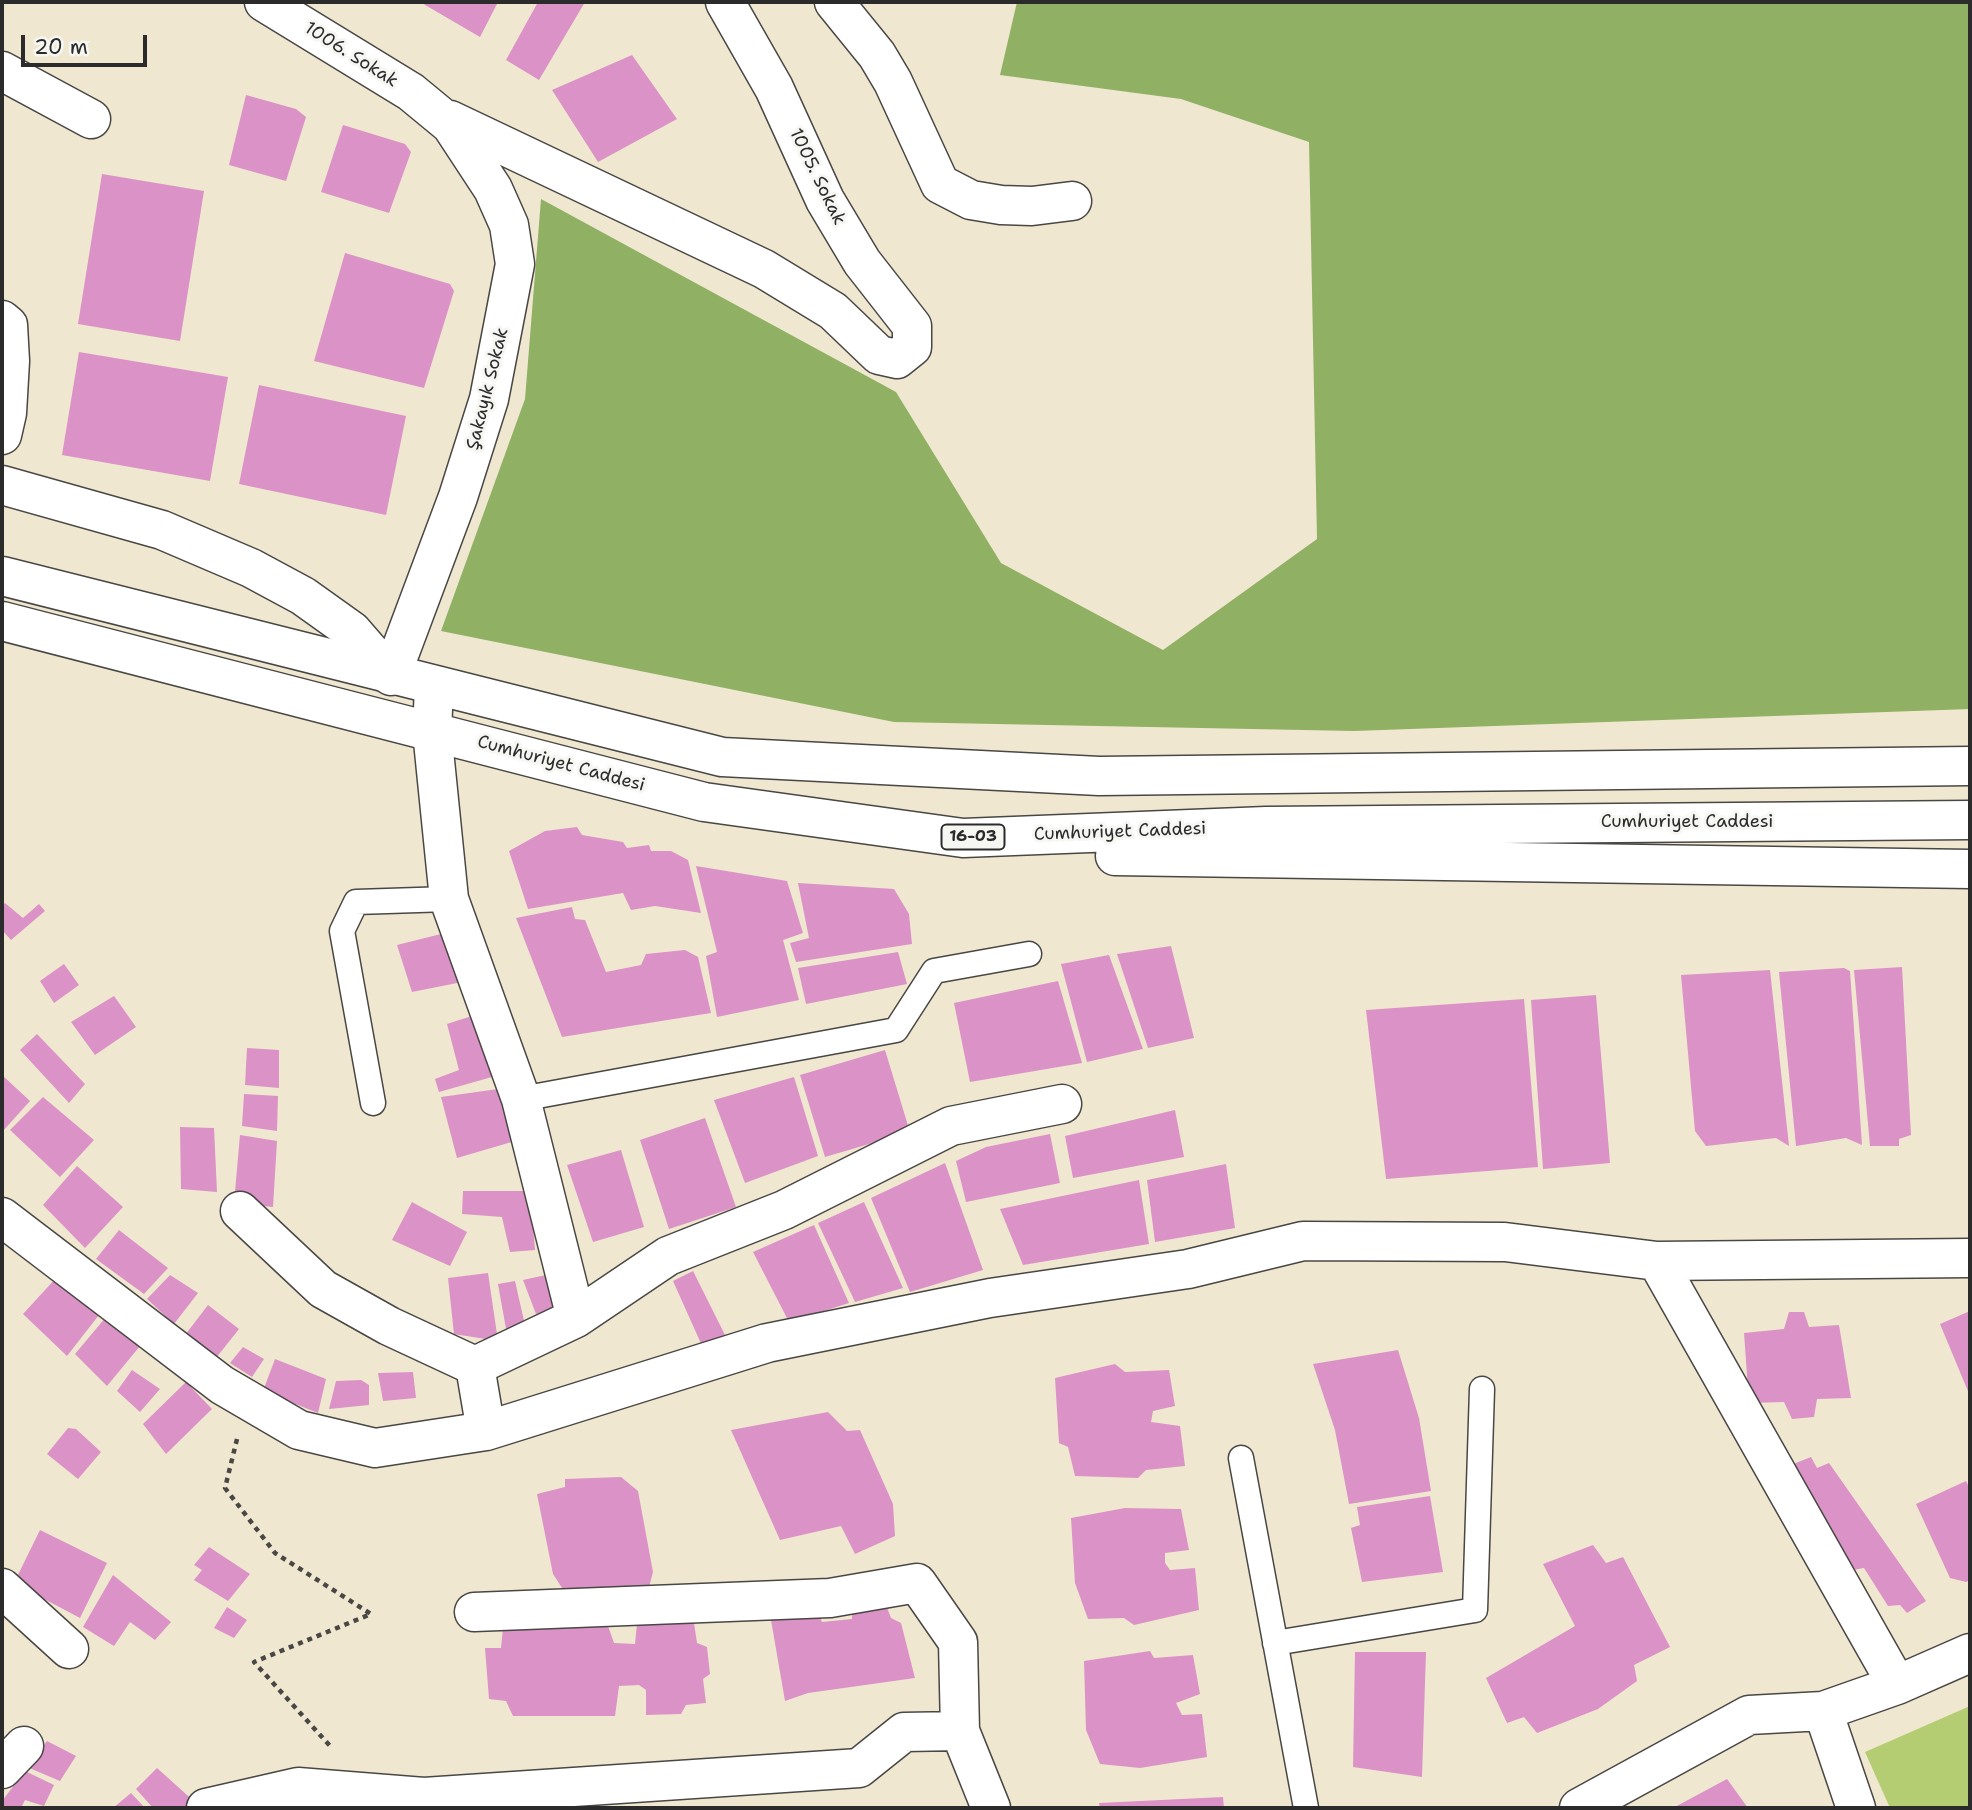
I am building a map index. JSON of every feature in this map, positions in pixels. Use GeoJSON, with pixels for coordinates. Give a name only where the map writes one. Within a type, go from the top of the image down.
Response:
{"type":"FeatureCollection","features":[{"type":"Feature","properties":{"kind":"street","name":"1006. Sokak"},"geometry":{"type":"LineString","coordinates":[[264,2],[411,92],[435,112]]}},
{"type":"Feature","properties":{"kind":"street","name":"1005. Sokak"},"geometry":{"type":"LineString","coordinates":[[435,112],[764,269],[833,311],[879,355],[897,359],[912,347],[912,326],[862,261],[825,200],[774,88],[725,2]]}},
{"type":"Feature","properties":{"kind":"street"},"geometry":{"type":"LineString","coordinates":[[834,2],[877,55],[893,82],[940,184],[971,200],[1001,205],[1032,206],[1072,201]]}},
{"type":"Feature","properties":{"kind":"street"},"geometry":{"type":"LineString","coordinates":[[2,71],[91,119]]}},
{"type":"Feature","properties":{"kind":"street","name":"Şakayık Sokak"},"geometry":{"type":"LineString","coordinates":[[391,676],[458,497],[489,399],[515,264],[509,225],[493,189],[451,125],[435,112]]}},
{"type":"Feature","properties":{"kind":"street"},"geometry":{"type":"LineString","coordinates":[[2,320],[8,325],[10,361],[7,413],[2,435]]}},
{"type":"Feature","properties":{"kind":"street"},"geometry":{"type":"LineString","coordinates":[[2,485],[162,530],[251,568],[303,596],[352,631],[391,676]]}},
{"type":"Feature","properties":{"kind":"street"},"geometry":{"type":"LineString","coordinates":[[2,576],[434,687],[722,757],[1099,776],[1970,766]]}},
{"type":"Feature","properties":{"kind":"street","name":"Cumhuriyet Caddesi"},"geometry":{"type":"LineString","coordinates":[[2,621],[704,802],[963,838],[1266,826],[1970,820]]}},
{"type":"Feature","properties":{"kind":"street"},"geometry":{"type":"LineString","coordinates":[[434,687],[432,731],[449,899],[521,1099],[576,1318]]}},
{"type":"Feature","properties":{"kind":"street"},"geometry":{"type":"LineString","coordinates":[[963,838],[1089,855],[1970,869]]}},
{"type":"Feature","properties":{"kind":"street"},"geometry":{"type":"LineString","coordinates":[[475,1366],[576,1318],[668,1256],[784,1210],[951,1126],[1062,1104]]}},
{"type":"Feature","properties":{"kind":"street"},"geometry":{"type":"LineString","coordinates":[[240,1211],[323,1289],[389,1326],[475,1366]]}},
{"type":"Feature","properties":{"kind":"street"},"geometry":{"type":"LineString","coordinates":[[2,1217],[222,1385],[299,1430],[375,1448],[486,1431],[767,1343],[990,1298],[1188,1269],[1303,1241],[1505,1242],[1657,1261],[1970,1258]]}},
{"type":"Feature","properties":{"kind":"street"},"geometry":{"type":"LineString","coordinates":[[1657,1261],[1897,1685]]}},
{"type":"Feature","properties":{"kind":"street"},"geometry":{"type":"LineString","coordinates":[[475,1366],[486,1431]]}},
{"type":"Feature","properties":{"kind":"street"},"geometry":{"type":"LineString","coordinates":[[474,1612],[830,1598],[917,1583],[958,1642],[960,1731],[991,1808]]}},
{"type":"Feature","properties":{"kind":"street"},"geometry":{"type":"LineString","coordinates":[[2,1588],[69,1649]]}},
{"type":"Feature","properties":{"kind":"street"},"geometry":{"type":"LineString","coordinates":[[1579,1808],[1749,1715],[1823,1711],[1897,1685],[1970,1653]]}},
{"type":"Feature","properties":{"kind":"street"},"geometry":{"type":"LineString","coordinates":[[1823,1711],[1856,1808]]}},
{"type":"Feature","properties":{"kind":"street"},"geometry":{"type":"LineString","coordinates":[[206,1808],[298,1787],[424,1797],[859,1768],[904,1732],[960,1731]]}},
{"type":"Feature","properties":{"kind":"lane"},"geometry":{"type":"LineString","coordinates":[[373,1104],[342,931],[356,902],[449,899]]}},
{"type":"Feature","properties":{"kind":"lane"},"geometry":{"type":"LineString","coordinates":[[521,1099],[896,1030],[934,971],[1029,954]]}},
{"type":"Feature","properties":{"kind":"lane"},"geometry":{"type":"LineString","coordinates":[[1275,1643],[1475,1610],[1482,1389]]}},
{"type":"Feature","properties":{"kind":"lane"},"geometry":{"type":"LineString","coordinates":[[1241,1458],[1306,1808]]}},
{"type":"Feature","properties":{"kind":"path"},"geometry":{"type":"LineString","coordinates":[[246,1399],[225,1488],[275,1553],[371,1614],[254,1662],[339,1757]]}},
{"type":"Feature","properties":{"kind":"green space"},"geometry":{"type":"Polygon","coordinates":[[[1017,2],[1970,2],[1970,709],[1354,731],[894,722],[441,631],[525,399],[541,199],[896,392],[1001,563],[1163,650],[1317,539],[1309,142],[1181,99],[1000,75],[1017,2]]]}},
{"type":"Feature","properties":{"kind":"green space"},"geometry":{"type":"Polygon","coordinates":[[[1970,1706],[1970,1808],[1890,1808],[1865,1752],[1970,1706]]]}},
{"type":"Feature","properties":{"kind":"building"},"geometry":{"type":"Polygon","coordinates":[[[420,2],[498,2],[480,37],[420,2]]]}},
{"type":"Feature","properties":{"kind":"building"},"geometry":{"type":"Polygon","coordinates":[[[538,2],[585,2],[539,80],[506,60],[538,2]]]}},
{"type":"Feature","properties":{"kind":"building"},"geometry":{"type":"Polygon","coordinates":[[[632,55],[677,119],[598,162],[552,90],[632,55]]]}},
{"type":"Feature","properties":{"kind":"building"},"geometry":{"type":"Polygon","coordinates":[[[246,95],[296,109],[306,117],[286,181],[229,165],[246,95]]]}},
{"type":"Feature","properties":{"kind":"building"},"geometry":{"type":"Polygon","coordinates":[[[343,125],[405,144],[411,152],[389,213],[321,192],[343,125]]]}},
{"type":"Feature","properties":{"kind":"building"},"geometry":{"type":"Polygon","coordinates":[[[102,174],[204,191],[180,341],[78,324],[102,174]]]}},
{"type":"Feature","properties":{"kind":"building"},"geometry":{"type":"Polygon","coordinates":[[[345,253],[450,284],[454,291],[424,388],[314,361],[345,253]]]}},
{"type":"Feature","properties":{"kind":"building"},"geometry":{"type":"Polygon","coordinates":[[[79,352],[228,377],[210,481],[62,455],[79,352]]]}},
{"type":"Feature","properties":{"kind":"building"},"geometry":{"type":"Polygon","coordinates":[[[259,385],[406,416],[386,515],[239,484],[259,385]]]}},
{"type":"Feature","properties":{"kind":"building"},"geometry":{"type":"Polygon","coordinates":[[[577,827],[582,835],[623,842],[627,848],[649,845],[651,851],[671,851],[688,860],[701,913],[655,906],[631,910],[623,893],[528,909],[509,851],[545,831],[577,827]]]}},
{"type":"Feature","properties":{"kind":"building"},"geometry":{"type":"Polygon","coordinates":[[[696,866],[787,881],[803,933],[783,940],[799,1000],[717,1017],[706,956],[717,952],[696,866]]]}},
{"type":"Feature","properties":{"kind":"building"},"geometry":{"type":"Polygon","coordinates":[[[798,883],[894,889],[909,914],[912,944],[796,962],[790,943],[809,938],[798,883]]]}},
{"type":"Feature","properties":{"kind":"building"},"geometry":{"type":"Polygon","coordinates":[[[5,903],[23,918],[39,904],[45,911],[11,940],[2,930],[2,906],[5,903]]]}},
{"type":"Feature","properties":{"kind":"building"},"geometry":{"type":"Polygon","coordinates":[[[572,907],[575,919],[585,920],[606,972],[641,965],[646,954],[685,950],[698,957],[711,1013],[562,1037],[516,918],[572,907]]]}},
{"type":"Feature","properties":{"kind":"building"},"geometry":{"type":"Polygon","coordinates":[[[445,933],[462,982],[412,992],[397,945],[445,933]]]}},
{"type":"Feature","properties":{"kind":"building"},"geometry":{"type":"Polygon","coordinates":[[[1171,946],[1194,1038],[1148,1048],[1117,954],[1171,946]]]}},
{"type":"Feature","properties":{"kind":"building"},"geometry":{"type":"Polygon","coordinates":[[[898,952],[907,984],[806,1004],[798,968],[898,952]]]}},
{"type":"Feature","properties":{"kind":"building"},"geometry":{"type":"Polygon","coordinates":[[[1109,955],[1143,1049],[1087,1062],[1061,964],[1109,955]]]}},
{"type":"Feature","properties":{"kind":"building"},"geometry":{"type":"Polygon","coordinates":[[[64,964],[79,985],[54,1003],[40,981],[64,964]]]}},
{"type":"Feature","properties":{"kind":"building"},"geometry":{"type":"Polygon","coordinates":[[[1902,967],[1911,1135],[1899,1139],[1899,1146],[1870,1146],[1854,970],[1902,967]]]}},
{"type":"Feature","properties":{"kind":"building"},"geometry":{"type":"Polygon","coordinates":[[[1844,968],[1850,971],[1862,1145],[1846,1138],[1796,1146],[1779,972],[1844,968]]]}},
{"type":"Feature","properties":{"kind":"building"},"geometry":{"type":"Polygon","coordinates":[[[1770,970],[1789,1146],[1776,1138],[1706,1146],[1695,1131],[1681,975],[1770,970]]]}},
{"type":"Feature","properties":{"kind":"building"},"geometry":{"type":"Polygon","coordinates":[[[1058,981],[1082,1063],[970,1082],[954,1003],[1058,981]]]}},
{"type":"Feature","properties":{"kind":"building"},"geometry":{"type":"Polygon","coordinates":[[[1596,995],[1610,1163],[1543,1169],[1531,1000],[1596,995]]]}},
{"type":"Feature","properties":{"kind":"building"},"geometry":{"type":"Polygon","coordinates":[[[114,996],[136,1027],[95,1055],[71,1022],[114,996]]]}},
{"type":"Feature","properties":{"kind":"building"},"geometry":{"type":"Polygon","coordinates":[[[1524,999],[1538,1167],[1386,1179],[1366,1010],[1524,999]]]}},
{"type":"Feature","properties":{"kind":"building"},"geometry":{"type":"Polygon","coordinates":[[[478,1014],[499,1075],[439,1092],[435,1079],[459,1070],[447,1024],[478,1014]]]}},
{"type":"Feature","properties":{"kind":"building"},"geometry":{"type":"Polygon","coordinates":[[[37,1034],[85,1084],[69,1103],[20,1050],[37,1034]]]}},
{"type":"Feature","properties":{"kind":"building"},"geometry":{"type":"Polygon","coordinates":[[[247,1048],[279,1050],[279,1088],[245,1085],[247,1048]]]}},
{"type":"Feature","properties":{"kind":"building"},"geometry":{"type":"Polygon","coordinates":[[[885,1050],[910,1132],[825,1157],[800,1075],[885,1050]]]}},
{"type":"Feature","properties":{"kind":"building"},"geometry":{"type":"Polygon","coordinates":[[[2,1075],[30,1101],[2,1132],[2,1075]]]}},
{"type":"Feature","properties":{"kind":"building"},"geometry":{"type":"Polygon","coordinates":[[[794,1077],[818,1156],[745,1183],[714,1100],[794,1077]]]}},
{"type":"Feature","properties":{"kind":"building"},"geometry":{"type":"Polygon","coordinates":[[[498,1089],[515,1141],[457,1158],[441,1097],[498,1089]]]}},
{"type":"Feature","properties":{"kind":"building"},"geometry":{"type":"Polygon","coordinates":[[[244,1094],[278,1096],[277,1131],[242,1126],[244,1094]]]}},
{"type":"Feature","properties":{"kind":"building"},"geometry":{"type":"Polygon","coordinates":[[[43,1097],[94,1140],[60,1177],[10,1130],[43,1097]]]}},
{"type":"Feature","properties":{"kind":"building"},"geometry":{"type":"Polygon","coordinates":[[[1175,1110],[1184,1157],[1073,1178],[1065,1136],[1175,1110]]]}},
{"type":"Feature","properties":{"kind":"building"},"geometry":{"type":"Polygon","coordinates":[[[705,1118],[736,1207],[669,1229],[640,1140],[705,1118]]]}},
{"type":"Feature","properties":{"kind":"building"},"geometry":{"type":"Polygon","coordinates":[[[180,1127],[214,1128],[217,1192],[181,1189],[180,1127]]]}},
{"type":"Feature","properties":{"kind":"building"},"geometry":{"type":"Polygon","coordinates":[[[1050,1134],[1060,1183],[966,1202],[956,1161],[986,1147],[1050,1134]]]}},
{"type":"Feature","properties":{"kind":"building"},"geometry":{"type":"Polygon","coordinates":[[[240,1135],[277,1141],[273,1207],[234,1203],[240,1135]]]}},
{"type":"Feature","properties":{"kind":"building"},"geometry":{"type":"Polygon","coordinates":[[[621,1150],[644,1227],[593,1242],[567,1165],[621,1150]]]}},
{"type":"Feature","properties":{"kind":"building"},"geometry":{"type":"Polygon","coordinates":[[[945,1163],[983,1270],[910,1292],[871,1198],[945,1163]]]}},
{"type":"Feature","properties":{"kind":"building"},"geometry":{"type":"Polygon","coordinates":[[[1226,1164],[1235,1228],[1155,1242],[1147,1180],[1226,1164]]]}},
{"type":"Feature","properties":{"kind":"building"},"geometry":{"type":"Polygon","coordinates":[[[77,1166],[123,1207],[85,1248],[43,1205],[77,1166]]]}},
{"type":"Feature","properties":{"kind":"building"},"geometry":{"type":"Polygon","coordinates":[[[1139,1180],[1149,1244],[1023,1265],[1000,1209],[1139,1180]]]}},
{"type":"Feature","properties":{"kind":"building"},"geometry":{"type":"Polygon","coordinates":[[[463,1191],[523,1191],[531,1201],[535,1250],[510,1252],[502,1217],[462,1214],[463,1191]]]}},
{"type":"Feature","properties":{"kind":"building"},"geometry":{"type":"Polygon","coordinates":[[[412,1202],[467,1232],[450,1266],[392,1240],[412,1202]]]}},
{"type":"Feature","properties":{"kind":"building"},"geometry":{"type":"Polygon","coordinates":[[[864,1202],[903,1288],[855,1302],[818,1223],[864,1202]]]}},
{"type":"Feature","properties":{"kind":"building"},"geometry":{"type":"Polygon","coordinates":[[[814,1225],[849,1303],[789,1322],[753,1252],[814,1225]]]}},
{"type":"Feature","properties":{"kind":"building"},"geometry":{"type":"Polygon","coordinates":[[[119,1230],[168,1268],[144,1294],[96,1259],[119,1230]]]}},
{"type":"Feature","properties":{"kind":"building"},"geometry":{"type":"Polygon","coordinates":[[[693,1271],[727,1339],[703,1348],[673,1281],[693,1271]]]}},
{"type":"Feature","properties":{"kind":"building"},"geometry":{"type":"Polygon","coordinates":[[[488,1273],[498,1341],[454,1334],[448,1278],[488,1273]]]}},
{"type":"Feature","properties":{"kind":"building"},"geometry":{"type":"Polygon","coordinates":[[[170,1275],[198,1293],[174,1324],[147,1299],[170,1275]]]}},
{"type":"Feature","properties":{"kind":"building"},"geometry":{"type":"Polygon","coordinates":[[[546,1275],[560,1307],[536,1314],[523,1280],[546,1275]]]}},
{"type":"Feature","properties":{"kind":"building"},"geometry":{"type":"Polygon","coordinates":[[[56,1278],[99,1315],[67,1356],[23,1314],[56,1278]]]}},
{"type":"Feature","properties":{"kind":"building"},"geometry":{"type":"Polygon","coordinates":[[[515,1281],[527,1334],[508,1340],[498,1284],[515,1281]]]}},
{"type":"Feature","properties":{"kind":"building"},"geometry":{"type":"Polygon","coordinates":[[[208,1305],[239,1329],[216,1358],[185,1335],[208,1305]]]}},
{"type":"Feature","properties":{"kind":"building"},"geometry":{"type":"Polygon","coordinates":[[[111,1311],[145,1340],[107,1386],[75,1354],[111,1311]]]}},
{"type":"Feature","properties":{"kind":"building"},"geometry":{"type":"Polygon","coordinates":[[[1970,1311],[1970,1396],[1940,1324],[1970,1311]]]}},
{"type":"Feature","properties":{"kind":"building"},"geometry":{"type":"Polygon","coordinates":[[[1789,1312],[1804,1312],[1809,1327],[1839,1325],[1851,1398],[1817,1399],[1814,1417],[1792,1419],[1784,1402],[1749,1403],[1744,1333],[1784,1329],[1789,1312]]]}},
{"type":"Feature","properties":{"kind":"building"},"geometry":{"type":"Polygon","coordinates":[[[243,1347],[264,1359],[252,1377],[230,1363],[243,1347]]]}},
{"type":"Feature","properties":{"kind":"building"},"geometry":{"type":"Polygon","coordinates":[[[1398,1350],[1419,1418],[1431,1491],[1349,1504],[1335,1430],[1313,1364],[1398,1350]]]}},
{"type":"Feature","properties":{"kind":"building"},"geometry":{"type":"Polygon","coordinates":[[[275,1359],[326,1379],[318,1413],[263,1391],[275,1359]]]}},
{"type":"Feature","properties":{"kind":"building"},"geometry":{"type":"Polygon","coordinates":[[[1115,1364],[1125,1372],[1169,1370],[1175,1406],[1153,1411],[1151,1422],[1180,1426],[1185,1466],[1146,1470],[1138,1478],[1075,1476],[1068,1447],[1059,1443],[1055,1378],[1115,1364]]]}},
{"type":"Feature","properties":{"kind":"building"},"geometry":{"type":"Polygon","coordinates":[[[132,1370],[160,1389],[140,1412],[117,1391],[132,1370]]]}},
{"type":"Feature","properties":{"kind":"building"},"geometry":{"type":"Polygon","coordinates":[[[413,1372],[416,1398],[383,1401],[378,1373],[413,1372]]]}},
{"type":"Feature","properties":{"kind":"building"},"geometry":{"type":"Polygon","coordinates":[[[361,1380],[369,1385],[369,1405],[329,1409],[336,1381],[361,1380]]]}},
{"type":"Feature","properties":{"kind":"building"},"geometry":{"type":"Polygon","coordinates":[[[186,1382],[212,1409],[166,1454],[143,1424],[186,1382]]]}},
{"type":"Feature","properties":{"kind":"building"},"geometry":{"type":"Polygon","coordinates":[[[828,1412],[847,1431],[860,1430],[893,1504],[895,1536],[855,1554],[841,1526],[780,1540],[731,1430],[828,1412]]]}},
{"type":"Feature","properties":{"kind":"building"},"geometry":{"type":"Polygon","coordinates":[[[68,1428],[76,1429],[101,1452],[78,1479],[47,1454],[68,1428]]]}},
{"type":"Feature","properties":{"kind":"building"},"geometry":{"type":"Polygon","coordinates":[[[1811,1457],[1817,1468],[1829,1463],[1926,1601],[1907,1613],[1900,1605],[1888,1606],[1864,1568],[1847,1571],[1791,1465],[1811,1457]]]}},
{"type":"Feature","properties":{"kind":"building"},"geometry":{"type":"Polygon","coordinates":[[[621,1477],[638,1491],[653,1572],[649,1587],[566,1594],[553,1574],[537,1494],[565,1487],[565,1479],[621,1477]]]}},
{"type":"Feature","properties":{"kind":"building"},"geometry":{"type":"Polygon","coordinates":[[[1966,1481],[1970,1489],[1970,1580],[1966,1582],[1950,1578],[1916,1504],[1966,1481]]]}},
{"type":"Feature","properties":{"kind":"building"},"geometry":{"type":"Polygon","coordinates":[[[1430,1496],[1443,1572],[1362,1582],[1351,1528],[1360,1525],[1357,1507],[1430,1496]]]}},
{"type":"Feature","properties":{"kind":"building"},"geometry":{"type":"Polygon","coordinates":[[[1125,1508],[1181,1509],[1189,1550],[1165,1553],[1165,1563],[1170,1570],[1195,1568],[1199,1610],[1134,1625],[1124,1618],[1088,1619],[1075,1583],[1071,1518],[1125,1508]]]}},
{"type":"Feature","properties":{"kind":"building"},"geometry":{"type":"Polygon","coordinates":[[[40,1530],[107,1563],[80,1618],[14,1583],[40,1530]]]}},
{"type":"Feature","properties":{"kind":"building"},"geometry":{"type":"Polygon","coordinates":[[[1593,1545],[1606,1563],[1623,1557],[1670,1647],[1634,1665],[1637,1681],[1598,1709],[1537,1733],[1524,1717],[1507,1723],[1486,1678],[1575,1626],[1543,1564],[1593,1545]]]}},
{"type":"Feature","properties":{"kind":"building"},"geometry":{"type":"Polygon","coordinates":[[[209,1547],[250,1574],[228,1601],[194,1580],[202,1570],[194,1565],[209,1547]]]}},
{"type":"Feature","properties":{"kind":"building"},"geometry":{"type":"Polygon","coordinates":[[[113,1575],[171,1622],[155,1640],[130,1622],[114,1646],[83,1627],[113,1575]]]}},
{"type":"Feature","properties":{"kind":"building"},"geometry":{"type":"Polygon","coordinates":[[[883,1597],[891,1618],[901,1623],[915,1678],[808,1693],[785,1701],[771,1620],[815,1605],[822,1622],[852,1619],[852,1601],[883,1597]]]}},
{"type":"Feature","properties":{"kind":"building"},"geometry":{"type":"Polygon","coordinates":[[[227,1607],[247,1620],[234,1638],[214,1628],[227,1607]]]}},
{"type":"Feature","properties":{"kind":"building"},"geometry":{"type":"Polygon","coordinates":[[[694,1623],[697,1643],[707,1647],[710,1674],[703,1679],[706,1703],[686,1705],[681,1714],[646,1715],[646,1690],[639,1685],[619,1686],[615,1716],[513,1716],[506,1701],[489,1699],[485,1648],[501,1648],[503,1628],[608,1626],[614,1643],[635,1644],[637,1624],[694,1623]]]}},
{"type":"Feature","properties":{"kind":"building"},"geometry":{"type":"Polygon","coordinates":[[[1150,1651],[1154,1658],[1193,1655],[1200,1694],[1176,1703],[1182,1715],[1202,1714],[1207,1757],[1140,1768],[1100,1764],[1086,1730],[1084,1661],[1150,1651]]]}},
{"type":"Feature","properties":{"kind":"building"},"geometry":{"type":"Polygon","coordinates":[[[1355,1652],[1426,1652],[1422,1777],[1353,1767],[1355,1652]]]}},
{"type":"Feature","properties":{"kind":"building"},"geometry":{"type":"Polygon","coordinates":[[[47,1741],[76,1756],[60,1781],[27,1767],[47,1741]]]}},
{"type":"Feature","properties":{"kind":"building"},"geometry":{"type":"Polygon","coordinates":[[[157,1768],[197,1804],[192,1808],[153,1808],[136,1789],[157,1768]]]}},
{"type":"Feature","properties":{"kind":"building"},"geometry":{"type":"Polygon","coordinates":[[[25,1771],[54,1785],[44,1806],[25,1800],[21,1808],[2,1808],[2,1801],[25,1771]]]}},
{"type":"Feature","properties":{"kind":"building"},"geometry":{"type":"Polygon","coordinates":[[[1727,1779],[1748,1808],[1673,1808],[1727,1779]]]}},
{"type":"Feature","properties":{"kind":"building"},"geometry":{"type":"Polygon","coordinates":[[[131,1793],[145,1808],[113,1808],[131,1793]]]}},
{"type":"Feature","properties":{"kind":"building"},"geometry":{"type":"Polygon","coordinates":[[[1223,1797],[1224,1808],[1100,1808],[1099,1803],[1223,1797]]]}}]}
